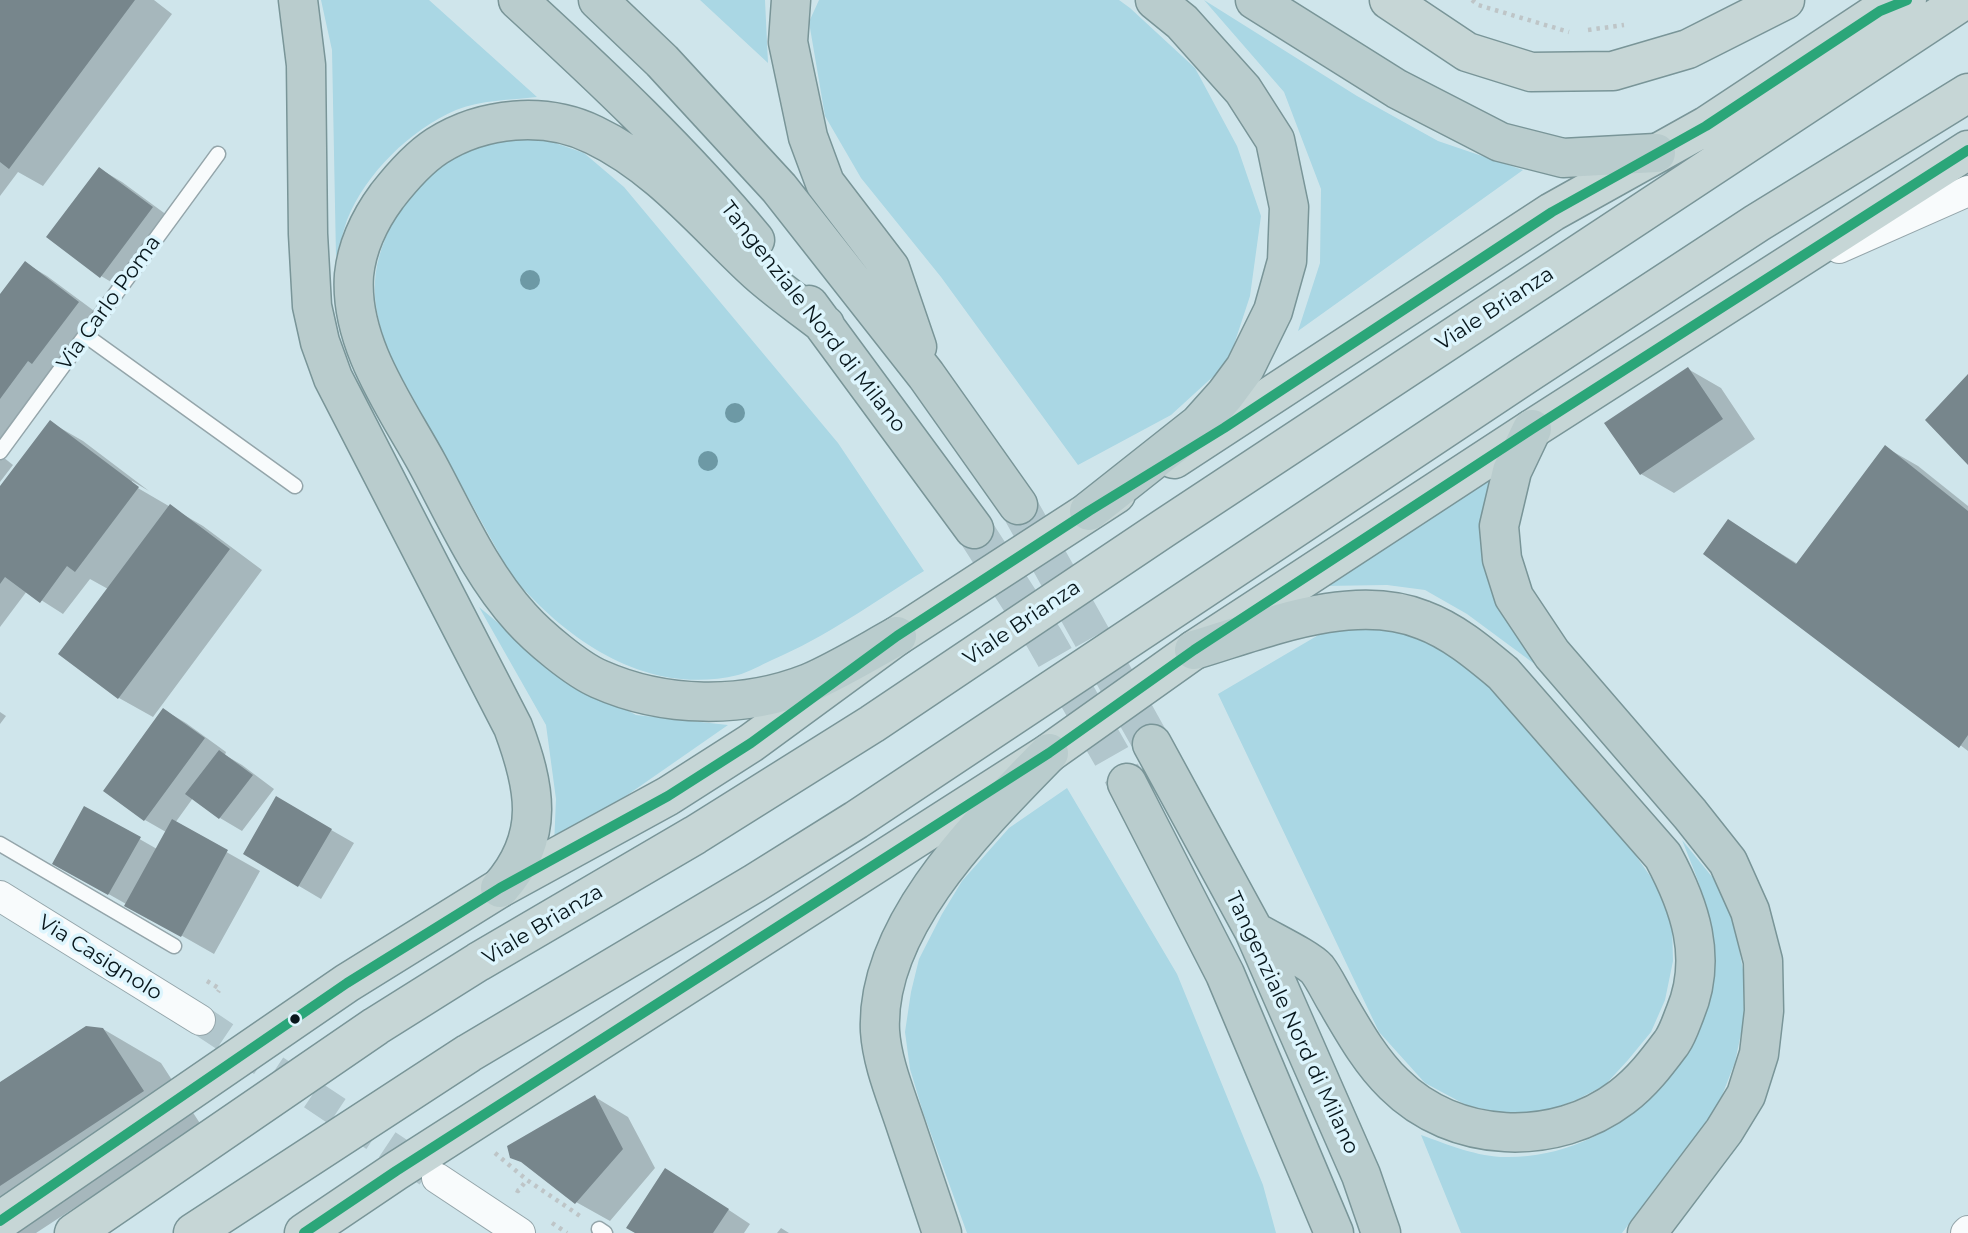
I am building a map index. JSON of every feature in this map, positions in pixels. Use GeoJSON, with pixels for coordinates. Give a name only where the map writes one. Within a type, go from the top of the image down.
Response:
{"type":"FeatureCollection","features":[{"type":"Feature","properties":{"kind":"highway"},"geometry":{"type":"LineString","coordinates":[[298,0],[306,65],[308,234],[312,306],[320,342],[333,378],[513,727],[525,760],[532,793],[533,821],[515,871],[500,888]]}},
{"type":"Feature","properties":{"kind":"highway","name":"Tangenziale Nord di Milano"},"geometry":{"type":"LineString","coordinates":[[518,0],[621,95],[719,197],[825,326],[974,528]]}},
{"type":"Feature","properties":{"kind":"highway"},"geometry":{"type":"LineString","coordinates":[[598,0],[662,61],[779,188],[926,375],[1018,505]]}},
{"type":"Feature","properties":{"kind":"highway"},"geometry":{"type":"LineString","coordinates":[[791,0],[788,42],[808,137],[825,183],[890,268],[926,375]]}},
{"type":"Feature","properties":{"kind":"highway"},"geometry":{"type":"LineString","coordinates":[[1089,511],[1199,424],[1225,395],[1245,368],[1273,311],[1287,261],[1289,207],[1275,140],[1243,89],[1182,22],[1155,0]]}},
{"type":"Feature","properties":{"kind":"highway"},"geometry":{"type":"LineString","coordinates":[[1255,0],[1397,89],[1500,142],[1563,158],[1656,153]]}},
{"type":"Feature","properties":{"kind":"highway"},"geometry":{"type":"LineString","coordinates":[[1389,0],[1467,52],[1531,72],[1613,71],[1688,48],[1785,0]]}},
{"type":"Feature","properties":{"kind":"highway"},"geometry":{"type":"LineString","coordinates":[[0,1221],[347,983],[500,888],[668,796],[751,743],[897,636],[1089,511],[1224,428],[1552,212],[1706,126],[1880,11],[1907,0]]}},
{"type":"Feature","properties":{"kind":"highway","name":"Viale Brianza"},"geometry":{"type":"LineString","coordinates":[[74,1233],[376,1026],[478,962],[695,835],[872,724],[1964,0]]}},
{"type":"Feature","properties":{"kind":"highway"},"geometry":{"type":"LineString","coordinates":[[193,1233],[469,1052],[755,883],[856,820],[1559,352],[1757,223],[1968,93]]}},
{"type":"Feature","properties":{"kind":"highway"},"geometry":{"type":"LineString","coordinates":[[825,326],[756,271],[640,163],[593,134],[547,121],[510,120],[475,128],[436,146],[402,176],[377,209],[362,238],[354,275],[357,314],[369,356],[494,583],[521,618],[552,646],[596,678],[640,694],[692,702],[741,700],[774,694],[809,682],[897,636]]}},
{"type":"Feature","properties":{"kind":"highway"},"geometry":{"type":"LineString","coordinates":[[304,1233],[396,1171],[1049,752],[1194,650],[1532,429],[1968,150]]}},
{"type":"Feature","properties":{"kind":"highway"},"geometry":{"type":"LineString","coordinates":[[1532,429],[1512,471],[1499,526],[1502,559],[1514,597],[1552,653],[1728,862],[1750,911],[1763,961],[1762,1032],[1759,1054],[1746,1096],[1724,1131],[1647,1233]]}},
{"type":"Feature","properties":{"kind":"highway"},"geometry":{"type":"LineString","coordinates":[[1194,650],[1294,621],[1349,610],[1403,613],[1447,632],[1503,673],[1663,856],[1690,913],[1697,964],[1691,999],[1676,1036],[1646,1077],[1621,1098],[1590,1116],[1558,1128],[1518,1134],[1471,1128],[1427,1111],[1393,1084],[1361,1042],[1316,968],[1254,931]]}},
{"type":"Feature","properties":{"kind":"highway","name":"Tangenziale Nord di Milano"},"geometry":{"type":"LineString","coordinates":[[1152,744],[1254,931],[1361,1175],[1381,1233]]}},
{"type":"Feature","properties":{"kind":"highway"},"geometry":{"type":"LineString","coordinates":[[942,1233],[888,1073],[880,1033],[880,1004],[891,960],[916,912],[944,869],[983,821],[1049,752]]}},
{"type":"Feature","properties":{"kind":"highway","name":"Tangenziale Nord di Milano"},"geometry":{"type":"LineString","coordinates":[[1127,783],[1225,974],[1334,1233]]}},
{"type":"Feature","properties":{"kind":"highway"},"geometry":{"type":"LineString","coordinates":[[1318,1233],[1319,1196]]}},
{"type":"Feature","properties":{"kind":"street"},"geometry":{"type":"LineString","coordinates":[[1794,260],[1843,247],[1968,191]]}},
{"type":"Feature","properties":{"kind":"street","name":"Via Casignolo"},"geometry":{"type":"LineString","coordinates":[[0,896],[208,1008]]}},
{"type":"Feature","properties":{"kind":"street"},"geometry":{"type":"LineString","coordinates":[[437,1178],[520,1233]]}},
{"type":"Feature","properties":{"kind":"lane","name":"Via Carlo Poma"},"geometry":{"type":"LineString","coordinates":[[0,452],[218,154]]}},
{"type":"Feature","properties":{"kind":"lane"},"geometry":{"type":"LineString","coordinates":[[85,335],[295,486]]}},
{"type":"Feature","properties":{"kind":"lane"},"geometry":{"type":"LineString","coordinates":[[0,844],[174,946]]}},
{"type":"Feature","properties":{"kind":"path"},"geometry":{"type":"LineString","coordinates":[[1472,0],[1478,5],[1572,33]]}},
{"type":"Feature","properties":{"kind":"path"},"geometry":{"type":"LineString","coordinates":[[1585,31],[1636,23]]}},
{"type":"Feature","properties":{"kind":"path"},"geometry":{"type":"LineString","coordinates":[[198,975],[220,989],[208,1008]]}},
{"type":"Feature","properties":{"kind":"path"},"geometry":{"type":"LineString","coordinates":[[491,1149],[527,1180],[602,1231]]}},
{"type":"Feature","properties":{"kind":"shaded area"},"geometry":{"type":"Polygon","coordinates":[[[321,0],[429,0],[537,97],[485,102],[456,110],[406,141],[378,170],[355,203],[336,257],[332,50],[321,0]]]}},
{"type":"Feature","properties":{"kind":"shaded area"},"geometry":{"type":"Polygon","coordinates":[[[700,0],[765,0],[768,63],[700,0]]]}},
{"type":"Feature","properties":{"kind":"shaded area"},"geometry":{"type":"Polygon","coordinates":[[[819,0],[1119,0],[1130,8],[1195,68],[1237,146],[1261,216],[1250,296],[1228,363],[1171,415],[1078,465],[941,277],[861,178],[825,116],[809,22],[819,0]]]}},
{"type":"Feature","properties":{"kind":"shaded area"},"geometry":{"type":"Polygon","coordinates":[[[1204,0],[1357,96],[1438,141],[1523,170],[1298,331],[1320,263],[1321,189],[1284,92],[1204,0]]]}},
{"type":"Feature","properties":{"kind":"shaded area"},"geometry":{"type":"Polygon","coordinates":[[[508,139],[544,139],[584,153],[624,187],[838,443],[924,571],[792,651],[742,674],[704,680],[672,678],[611,658],[557,622],[533,599],[511,575],[387,351],[375,299],[377,265],[382,248],[408,197],[433,170],[447,160],[477,147],[508,139]]]}},
{"type":"Feature","properties":{"kind":"shaded area"},"geometry":{"type":"Polygon","coordinates":[[[1490,474],[1481,530],[1540,668],[1467,614],[1425,590],[1387,585],[1323,586],[1490,474]]]}},
{"type":"Feature","properties":{"kind":"shaded area"},"geometry":{"type":"Polygon","coordinates":[[[479,607],[526,646],[585,688],[636,715],[728,725],[554,846],[556,799],[546,725],[479,607]]]}},
{"type":"Feature","properties":{"kind":"shaded area"},"geometry":{"type":"Polygon","coordinates":[[[1376,628],[1408,633],[1442,648],[1498,692],[1622,836],[1655,883],[1672,922],[1673,961],[1665,1000],[1651,1032],[1605,1085],[1576,1100],[1543,1112],[1506,1114],[1466,1105],[1425,1083],[1379,1032],[1218,694],[1327,630],[1376,628]]]}},
{"type":"Feature","properties":{"kind":"shaded area"},"geometry":{"type":"Polygon","coordinates":[[[1067,788],[1177,974],[1263,1185],[1276,1233],[967,1233],[910,1069],[905,1032],[911,992],[919,959],[962,881],[1009,828],[1067,788]]]}},
{"type":"Feature","properties":{"kind":"shaded area"},"geometry":{"type":"Polygon","coordinates":[[[1682,840],[1713,878],[1733,917],[1743,970],[1744,1019],[1735,1062],[1718,1106],[1622,1233],[1461,1233],[1421,1135],[1465,1150],[1498,1157],[1547,1153],[1583,1142],[1617,1124],[1647,1101],[1673,1073],[1694,1041],[1708,1005],[1715,952],[1705,902],[1682,840]]]}},
{"type":"Feature","properties":{"kind":"building"},"geometry":{"type":"Polygon","coordinates":[[[0,0],[135,0],[9,169],[0,162],[0,0]]]}},
{"type":"Feature","properties":{"kind":"building"},"geometry":{"type":"Polygon","coordinates":[[[99,167],[153,207],[100,278],[46,237],[99,167]]]}},
{"type":"Feature","properties":{"kind":"building"},"geometry":{"type":"Polygon","coordinates":[[[25,261],[79,302],[32,364],[28,361],[0,399],[0,294],[25,261]]]}},
{"type":"Feature","properties":{"kind":"building"},"geometry":{"type":"Polygon","coordinates":[[[1688,367],[1723,419],[1640,475],[1604,423],[1688,367]]]}},
{"type":"Feature","properties":{"kind":"building"},"geometry":{"type":"Polygon","coordinates":[[[1968,374],[1968,465],[1925,420],[1968,374]]]}},
{"type":"Feature","properties":{"kind":"building"},"geometry":{"type":"Polygon","coordinates":[[[50,420],[139,487],[75,572],[67,566],[40,603],[5,577],[0,584],[0,486],[50,420]]]}},
{"type":"Feature","properties":{"kind":"building"},"geometry":{"type":"Polygon","coordinates":[[[1885,445],[1968,511],[1968,735],[1959,748],[1703,554],[1728,519],[1796,564],[1885,445]]]}},
{"type":"Feature","properties":{"kind":"building"},"geometry":{"type":"Polygon","coordinates":[[[170,504],[230,549],[118,699],[58,654],[170,504]]]}},
{"type":"Feature","properties":{"kind":"building"},"geometry":{"type":"Polygon","coordinates":[[[163,708],[205,738],[144,821],[103,791],[163,708]]]}},
{"type":"Feature","properties":{"kind":"building"},"geometry":{"type":"Polygon","coordinates":[[[219,750],[253,775],[219,819],[185,794],[219,750]]]}},
{"type":"Feature","properties":{"kind":"building"},"geometry":{"type":"Polygon","coordinates":[[[276,796],[332,829],[298,887],[243,854],[276,796]]]}},
{"type":"Feature","properties":{"kind":"building"},"geometry":{"type":"Polygon","coordinates":[[[84,806],[141,837],[108,895],[52,864],[84,806]]]}},
{"type":"Feature","properties":{"kind":"building"},"geometry":{"type":"Polygon","coordinates":[[[172,819],[228,850],[181,937],[124,906],[172,819]]]}},
{"type":"Feature","properties":{"kind":"building"},"geometry":{"type":"Polygon","coordinates":[[[86,1026],[103,1028],[144,1091],[0,1186],[0,1082],[86,1026]]]}},
{"type":"Feature","properties":{"kind":"building"},"geometry":{"type":"Polygon","coordinates":[[[595,1095],[623,1149],[575,1204],[521,1162],[510,1158],[507,1146],[595,1095]]]}},
{"type":"Feature","properties":{"kind":"building"},"geometry":{"type":"Polygon","coordinates":[[[665,1168],[729,1209],[713,1233],[635,1233],[626,1228],[665,1168]]]}},
{"type":"Feature","properties":{"kind":"tunnel"},"geometry":{"type":"LineString","coordinates":[[1018,505],[1152,744]]}},
{"type":"Feature","properties":{"kind":"tunnel"},"geometry":{"type":"LineString","coordinates":[[974,529],[1044,638],[1127,783]]}},
{"type":"Feature","properties":{"kind":"tunnel"},"geometry":{"type":"LineString","coordinates":[[200,1020],[428,1172]]}},
{"type":"Feature","properties":{"kind":"transit line"},"geometry":{"type":"LineString","coordinates":[[0,1221],[347,983],[500,888],[668,796],[751,743],[897,636],[1089,511],[1224,428],[1552,212],[1706,126],[1880,11],[1907,0]]}},
{"type":"Feature","properties":{"kind":"transit line"},"geometry":{"type":"LineString","coordinates":[[304,1233],[396,1171],[1049,753],[1194,650],[1532,429],[1968,150]]}}]}
